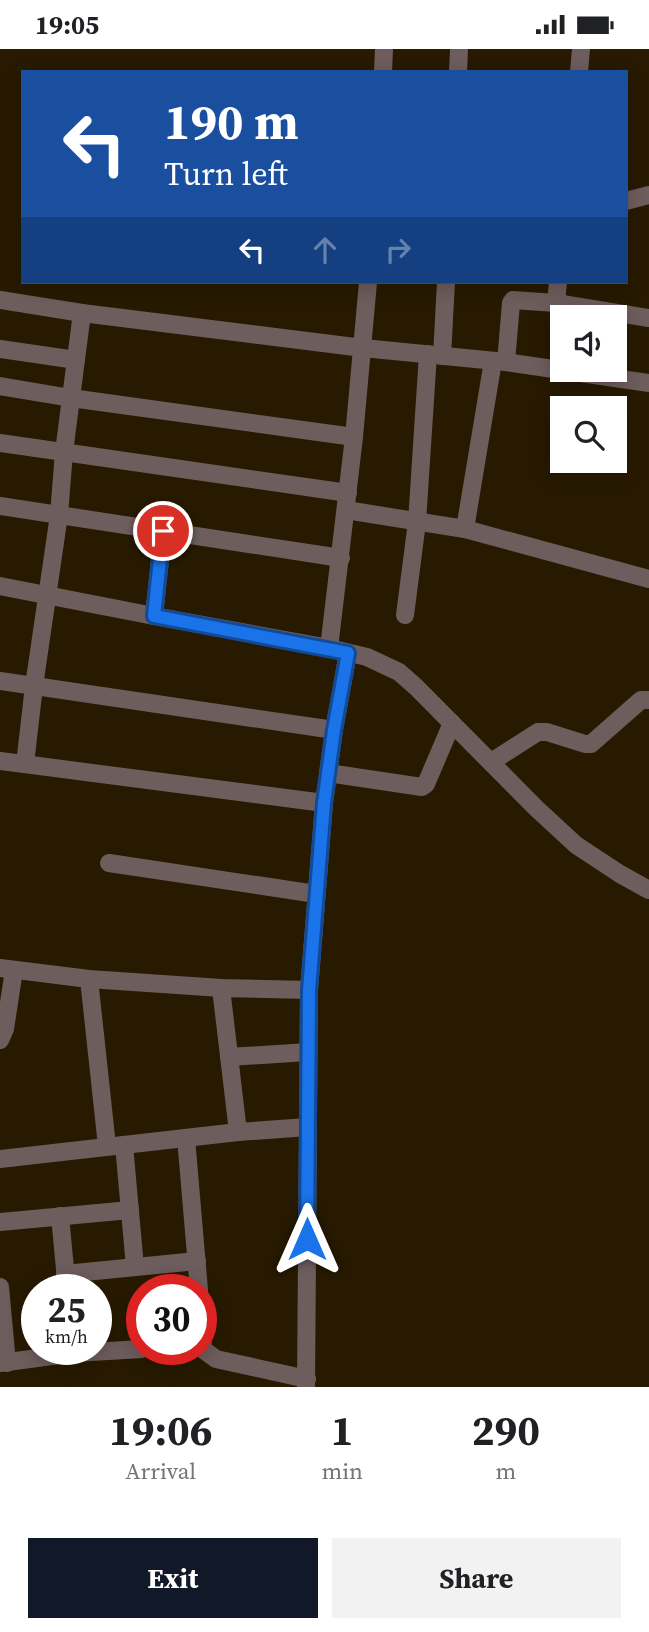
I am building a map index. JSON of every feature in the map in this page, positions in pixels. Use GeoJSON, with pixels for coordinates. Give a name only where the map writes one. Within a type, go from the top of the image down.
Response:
{"type":"FeatureCollection","features":[{"type":"Feature","properties":{"kind":"street"},"geometry":{"type":"LineString","coordinates":[[383,70],[384,49]]}},
{"type":"Feature","properties":{"kind":"street"},"geometry":{"type":"LineString","coordinates":[[458,70],[459,49]]}},
{"type":"Feature","properties":{"kind":"street"},"geometry":{"type":"LineString","coordinates":[[579,70],[581,49]]}},
{"type":"Feature","properties":{"kind":"street"},"geometry":{"type":"LineString","coordinates":[[628,200],[649,195]]}},
{"type":"Feature","properties":{"kind":"street"},"geometry":{"type":"LineString","coordinates":[[329,648],[354,437],[368,284]]}},
{"type":"Feature","properties":{"kind":"street"},"geometry":{"type":"LineString","coordinates":[[405,615],[446,284]]}},
{"type":"Feature","properties":{"kind":"street"},"geometry":{"type":"LineString","coordinates":[[556,303],[558,284]]}},
{"type":"Feature","properties":{"kind":"street"},"geometry":{"type":"LineString","coordinates":[[0,300],[82,313],[500,362],[649,383]]}},
{"type":"Feature","properties":{"kind":"street"},"geometry":{"type":"LineString","coordinates":[[465,529],[512,300],[556,303],[649,318]]}},
{"type":"Feature","properties":{"kind":"street"},"geometry":{"type":"LineString","coordinates":[[25,764],[59,515],[64,452],[82,313]]}},
{"type":"Feature","properties":{"kind":"street"},"geometry":{"type":"LineString","coordinates":[[0,349],[76,360]]}},
{"type":"Feature","properties":{"kind":"street"},"geometry":{"type":"LineString","coordinates":[[0,386],[354,437]]}},
{"type":"Feature","properties":{"kind":"street"},"geometry":{"type":"LineString","coordinates":[[0,443],[347,502],[417,522],[465,529],[649,579]]}},
{"type":"Feature","properties":{"kind":"street"},"geometry":{"type":"LineString","coordinates":[[0,506],[341,558]]}},
{"type":"Feature","properties":{"kind":"street"},"geometry":{"type":"LineString","coordinates":[[154,616],[163,531]]}},
{"type":"Feature","properties":{"kind":"street"},"geometry":{"type":"LineString","coordinates":[[0,586],[367,657],[399,672],[576,845],[649,890]]}},
{"type":"Feature","properties":{"kind":"street"},"geometry":{"type":"LineString","coordinates":[[217,1359],[306,1383],[309,990],[324,803],[348,653]]}},
{"type":"Feature","properties":{"kind":"street"},"geometry":{"type":"LineString","coordinates":[[0,681],[334,730]]}},
{"type":"Feature","properties":{"kind":"street"},"geometry":{"type":"LineString","coordinates":[[491,762],[538,732],[591,744],[641,700],[649,700]]}},
{"type":"Feature","properties":{"kind":"street"},"geometry":{"type":"LineString","coordinates":[[328,773],[422,787],[426,785],[452,723]]}},
{"type":"Feature","properties":{"kind":"street"},"geometry":{"type":"LineString","coordinates":[[0,761],[324,803]]}},
{"type":"Feature","properties":{"kind":"street"},"geometry":{"type":"LineString","coordinates":[[109,863],[316,894]]}},
{"type":"Feature","properties":{"kind":"street"},"geometry":{"type":"LineString","coordinates":[[0,1040],[5,1029],[7,969],[89,979],[221,988],[309,990]]}},
{"type":"Feature","properties":{"kind":"street"},"geometry":{"type":"LineString","coordinates":[[89,979],[116,1146],[130,1210],[135,1267]]}},
{"type":"Feature","properties":{"kind":"street"},"geometry":{"type":"LineString","coordinates":[[221,988],[238,1132]]}},
{"type":"Feature","properties":{"kind":"street"},"geometry":{"type":"LineString","coordinates":[[229,1058],[308,1052]]}},
{"type":"Feature","properties":{"kind":"street"},"geometry":{"type":"LineString","coordinates":[[0,1159],[238,1132],[308,1127]]}},
{"type":"Feature","properties":{"kind":"street"},"geometry":{"type":"LineString","coordinates":[[186,1138],[198,1274]]}},
{"type":"Feature","properties":{"kind":"street"},"geometry":{"type":"LineString","coordinates":[[0,1222],[130,1210]]}},
{"type":"Feature","properties":{"kind":"street"},"geometry":{"type":"LineString","coordinates":[[60,1216],[65,1274]]}},
{"type":"Feature","properties":{"kind":"street"},"geometry":{"type":"LineString","coordinates":[[103,1274],[135,1267],[197,1261]]}},
{"type":"Feature","properties":{"kind":"street"},"geometry":{"type":"LineString","coordinates":[[0,1287],[3,1363],[21,1360]]}},
{"type":"Feature","properties":{"kind":"route"},"geometry":{"type":"LineString","coordinates":[[163,531],[154,616],[348,653],[324,803],[309,990],[307,1239]]}}]}
